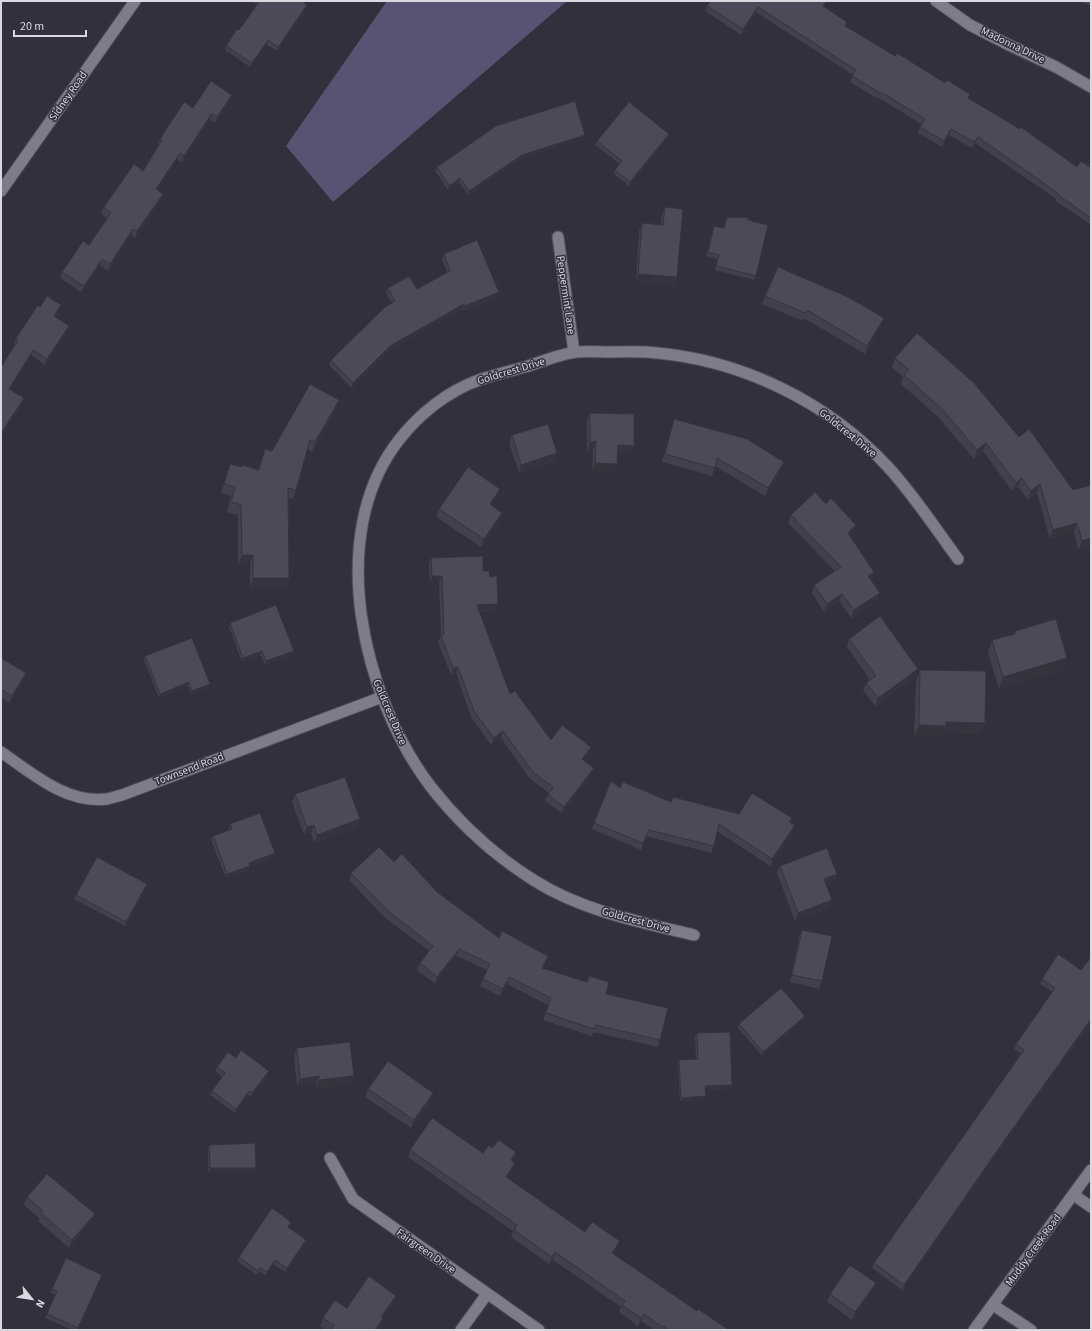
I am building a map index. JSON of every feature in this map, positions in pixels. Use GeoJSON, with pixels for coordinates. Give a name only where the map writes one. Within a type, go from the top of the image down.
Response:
{"type":"FeatureCollection","features":[{"type":"Feature","properties":{"kind":"street","name":"Sidney Road"},"geometry":{"type":"LineString","coordinates":[[1,191],[135,1]]}},
{"type":"Feature","properties":{"kind":"street","name":"Madonna Drive"},"geometry":{"type":"LineString","coordinates":[[936,1],[970,24],[1009,45],[1056,67],[1091,87]]}},
{"type":"Feature","properties":{"kind":"street","name":"Peppermint Lane"},"geometry":{"type":"LineString","coordinates":[[558,237],[574,352]]}},
{"type":"Feature","properties":{"kind":"street","name":"Goldcrest Drive"},"geometry":{"type":"LineString","coordinates":[[694,936],[619,918],[577,902],[537,882],[491,850],[458,820],[430,785],[405,748],[382,697],[369,655],[360,605],[358,565],[360,534],[367,500],[380,469],[399,440],[422,416],[449,395],[477,380],[574,352],[655,352],[700,359],[754,376],[814,406],[852,434],[887,465],[910,492],[958,559]]}},
{"type":"Feature","properties":{"kind":"street","name":"Townsend Road"},"geometry":{"type":"LineString","coordinates":[[1,752],[64,793],[85,798],[107,799],[122,795],[382,697]]}},
{"type":"Feature","properties":{"kind":"street","name":"Fairgreen Drive"},"geometry":{"type":"LineString","coordinates":[[330,1158],[353,1199],[539,1330]]}},
{"type":"Feature","properties":{"kind":"street","name":"Muddy Creek Road"},"geometry":{"type":"LineString","coordinates":[[974,1330],[1091,1170]]}},
{"type":"Feature","properties":{"kind":"street"},"geometry":{"type":"LineString","coordinates":[[1074,1195],[1091,1207]]}},
{"type":"Feature","properties":{"kind":"street"},"geometry":{"type":"LineString","coordinates":[[461,1330],[487,1294]]}},
{"type":"Feature","properties":{"kind":"street"},"geometry":{"type":"LineString","coordinates":[[993,1305],[1031,1330]]}},
{"type":"Feature","properties":{"kind":"shaded area"},"geometry":{"type":"Polygon","coordinates":[[[387,1],[567,1],[333,202],[286,146],[387,1]]]}},
{"type":"Feature","properties":{"kind":"building"},"geometry":{"type":"Polygon","coordinates":[[[258,1],[302,1],[307,5],[278,47],[268,40],[252,63],[226,46],[237,29],[239,30],[259,2],[258,1]]]}},
{"type":"Feature","properties":{"kind":"building"},"geometry":{"type":"Polygon","coordinates":[[[710,1],[825,1],[826,2],[823,6],[847,22],[845,26],[895,56],[897,53],[945,83],[947,80],[970,94],[968,98],[1020,129],[1021,127],[1077,167],[1081,161],[1091,168],[1091,218],[978,137],[974,142],[951,129],[944,141],[920,127],[925,119],[852,76],[856,70],[758,7],[743,29],[707,6],[710,1]]]}},
{"type":"Feature","properties":{"kind":"building"},"geometry":{"type":"Polygon","coordinates":[[[211,81],[232,95],[217,117],[212,113],[184,156],[180,153],[156,189],[163,194],[137,231],[133,229],[110,264],[102,259],[84,286],[62,272],[83,241],[89,245],[111,213],[104,207],[134,164],[143,171],[162,140],[160,139],[184,102],[193,108],[211,81]]]}},
{"type":"Feature","properties":{"kind":"building"},"geometry":{"type":"Polygon","coordinates":[[[575,101],[585,135],[522,155],[469,191],[460,178],[449,186],[437,167],[496,126],[575,101]]]}},
{"type":"Feature","properties":{"kind":"building"},"geometry":{"type":"Polygon","coordinates":[[[629,102],[669,134],[630,182],[615,170],[622,161],[597,141],[629,102]]]}},
{"type":"Feature","properties":{"kind":"building"},"geometry":{"type":"Polygon","coordinates":[[[665,207],[683,209],[677,277],[638,274],[642,223],[663,225],[665,207]]]}},
{"type":"Feature","properties":{"kind":"building"},"geometry":{"type":"Polygon","coordinates":[[[727,217],[749,218],[748,220],[768,225],[756,276],[716,266],[719,255],[708,252],[714,226],[724,228],[727,217]]]}},
{"type":"Feature","properties":{"kind":"building"},"geometry":{"type":"Polygon","coordinates":[[[477,240],[499,292],[465,306],[464,304],[390,346],[353,383],[331,360],[384,308],[395,301],[388,288],[409,276],[417,289],[450,271],[444,254],[477,240]]]}},
{"type":"Feature","properties":{"kind":"building"},"geometry":{"type":"Polygon","coordinates":[[[778,267],[848,297],[884,318],[867,346],[807,310],[805,313],[765,296],[778,267]]]}},
{"type":"Feature","properties":{"kind":"building"},"geometry":{"type":"Polygon","coordinates":[[[47,296],[61,305],[54,316],[69,326],[47,359],[33,350],[9,389],[24,398],[1,433],[1,367],[18,340],[16,338],[38,305],[40,307],[47,296]]]}},
{"type":"Feature","properties":{"kind":"building"},"geometry":{"type":"Polygon","coordinates":[[[917,333],[974,383],[1019,437],[1029,429],[1073,490],[1091,485],[1091,538],[1082,541],[1077,523],[1053,530],[1040,484],[1031,491],[1022,478],[1016,483],[986,443],[977,450],[942,409],[904,375],[909,370],[895,358],[917,333]]]}},
{"type":"Feature","properties":{"kind":"building"},"geometry":{"type":"Polygon","coordinates":[[[310,384],[339,400],[315,442],[310,440],[296,490],[288,488],[289,578],[253,578],[253,555],[242,555],[241,505],[231,502],[235,487],[224,484],[230,464],[241,467],[242,465],[259,470],[265,449],[272,451],[310,384]]]}},
{"type":"Feature","properties":{"kind":"building"},"geometry":{"type":"Polygon","coordinates":[[[590,413],[634,414],[634,446],[618,445],[617,464],[595,463],[596,441],[590,443],[590,413]]]}},
{"type":"Feature","properties":{"kind":"building"},"geometry":{"type":"Polygon","coordinates":[[[674,419],[747,439],[784,462],[768,488],[717,458],[715,468],[665,454],[674,419]]]}},
{"type":"Feature","properties":{"kind":"building"},"geometry":{"type":"Polygon","coordinates":[[[548,424],[557,453],[521,465],[512,435],[548,424]]]}},
{"type":"Feature","properties":{"kind":"building"},"geometry":{"type":"Polygon","coordinates":[[[468,467],[500,489],[490,504],[502,513],[484,539],[439,509],[468,467]]]}},
{"type":"Feature","properties":{"kind":"building"},"geometry":{"type":"Polygon","coordinates":[[[815,492],[826,504],[831,498],[856,525],[848,533],[874,572],[868,576],[880,593],[854,610],[842,594],[827,604],[814,585],[841,567],[791,515],[815,492]]]}},
{"type":"Feature","properties":{"kind":"building"},"geometry":{"type":"Polygon","coordinates":[[[483,556],[483,571],[489,571],[490,577],[497,576],[498,604],[477,605],[510,694],[515,691],[551,740],[562,725],[591,747],[582,759],[594,768],[564,807],[548,794],[553,787],[533,772],[503,731],[494,738],[474,711],[458,667],[453,668],[441,636],[444,634],[442,576],[432,576],[431,558],[483,556]]]}},
{"type":"Feature","properties":{"kind":"building"},"geometry":{"type":"Polygon","coordinates":[[[276,605],[294,651],[266,661],[262,651],[243,658],[230,623],[276,605]]]}},
{"type":"Feature","properties":{"kind":"building"},"geometry":{"type":"Polygon","coordinates":[[[880,616],[918,669],[878,698],[866,683],[876,676],[849,639],[880,616]]]}},
{"type":"Feature","properties":{"kind":"building"},"geometry":{"type":"Polygon","coordinates":[[[1056,619],[1067,658],[1003,677],[992,640],[1015,634],[1015,631],[1056,619]]]}},
{"type":"Feature","properties":{"kind":"building"},"geometry":{"type":"Polygon","coordinates":[[[192,638],[210,684],[192,691],[189,682],[160,694],[145,656],[192,638]]]}},
{"type":"Feature","properties":{"kind":"building"},"geometry":{"type":"Polygon","coordinates":[[[1,658],[26,673],[12,696],[1,689],[1,658]]]}},
{"type":"Feature","properties":{"kind":"building"},"geometry":{"type":"Polygon","coordinates":[[[920,670],[986,671],[985,723],[946,722],[946,726],[919,725],[920,670]]]}},
{"type":"Feature","properties":{"kind":"building"},"geometry":{"type":"Polygon","coordinates":[[[345,777],[360,819],[317,835],[314,825],[307,827],[295,794],[345,777]]]}},
{"type":"Feature","properties":{"kind":"building"},"geometry":{"type":"Polygon","coordinates":[[[611,781],[620,788],[623,782],[671,802],[673,797],[739,814],[752,793],[792,818],[789,822],[795,825],[772,859],[719,824],[714,846],[649,830],[643,843],[594,823],[611,781]]]}},
{"type":"Feature","properties":{"kind":"building"},"geometry":{"type":"Polygon","coordinates":[[[260,813],[275,853],[249,863],[250,866],[227,874],[213,836],[232,829],[230,824],[260,813]]]}},
{"type":"Feature","properties":{"kind":"building"},"geometry":{"type":"Polygon","coordinates":[[[379,847],[394,862],[402,854],[437,892],[499,938],[502,931],[548,956],[542,968],[587,982],[589,976],[609,982],[606,994],[668,1008],[660,1040],[596,1025],[594,1029],[546,1013],[551,998],[509,977],[503,989],[483,979],[490,964],[459,949],[437,977],[420,963],[433,946],[387,910],[351,873],[379,847]]]}},
{"type":"Feature","properties":{"kind":"building"},"geometry":{"type":"Polygon","coordinates":[[[827,848],[837,874],[824,879],[832,900],[798,913],[780,866],[827,848]]]}},
{"type":"Feature","properties":{"kind":"building"},"geometry":{"type":"Polygon","coordinates":[[[97,857],[147,884],[126,922],[76,895],[97,857]]]}},
{"type":"Feature","properties":{"kind":"building"},"geometry":{"type":"Polygon","coordinates":[[[802,930],[832,936],[822,981],[792,975],[802,930]]]}},
{"type":"Feature","properties":{"kind":"building"},"geometry":{"type":"Polygon","coordinates":[[[1058,954],[1081,970],[1091,957],[1091,1019],[904,1285],[874,1263],[1024,1050],[1016,1044],[1055,988],[1042,979],[1058,954]]]}},
{"type":"Feature","properties":{"kind":"building"},"geometry":{"type":"Polygon","coordinates":[[[781,988],[805,1016],[763,1052],[739,1024],[781,988]]]}},
{"type":"Feature","properties":{"kind":"building"},"geometry":{"type":"Polygon","coordinates":[[[730,1032],[732,1085],[705,1086],[706,1096],[681,1098],[679,1060],[698,1059],[697,1033],[730,1032]]]}},
{"type":"Feature","properties":{"kind":"building"},"geometry":{"type":"Polygon","coordinates":[[[350,1042],[354,1076],[319,1080],[319,1076],[300,1079],[297,1048],[350,1042]]]}},
{"type":"Feature","properties":{"kind":"building"},"geometry":{"type":"Polygon","coordinates":[[[241,1050],[269,1071],[252,1093],[249,1091],[236,1109],[212,1091],[225,1073],[217,1067],[228,1052],[236,1058],[241,1050]]]}},
{"type":"Feature","properties":{"kind":"building"},"geometry":{"type":"Polygon","coordinates":[[[388,1061],[433,1093],[414,1120],[368,1089],[388,1061]]]}},
{"type":"Feature","properties":{"kind":"building"},"geometry":{"type":"Polygon","coordinates":[[[432,1118],[483,1153],[489,1145],[492,1148],[499,1140],[516,1152],[511,1160],[515,1163],[506,1177],[585,1232],[592,1222],[620,1241],[612,1253],[697,1311],[698,1309],[729,1330],[669,1330],[663,1326],[662,1327],[644,1314],[641,1318],[622,1305],[625,1301],[555,1252],[552,1257],[514,1230],[517,1225],[410,1150],[432,1118]]]}},
{"type":"Feature","properties":{"kind":"building"},"geometry":{"type":"Polygon","coordinates":[[[255,1143],[256,1168],[210,1168],[209,1145],[255,1143]]]}},
{"type":"Feature","properties":{"kind":"building"},"geometry":{"type":"Polygon","coordinates":[[[47,1174],[95,1214],[72,1240],[41,1213],[43,1211],[27,1197],[47,1174]]]}},
{"type":"Feature","properties":{"kind":"building"},"geometry":{"type":"Polygon","coordinates":[[[272,1208],[291,1222],[288,1227],[306,1240],[287,1268],[275,1260],[267,1272],[260,1267],[258,1271],[239,1257],[272,1208]]]}},
{"type":"Feature","properties":{"kind":"building"},"geometry":{"type":"Polygon","coordinates":[[[66,1258],[102,1275],[78,1328],[47,1314],[57,1291],[52,1289],[66,1258]]]}},
{"type":"Feature","properties":{"kind":"building"},"geometry":{"type":"Polygon","coordinates":[[[850,1265],[876,1283],[855,1312],[830,1294],[850,1265]]]}},
{"type":"Feature","properties":{"kind":"building"},"geometry":{"type":"Polygon","coordinates":[[[369,1276],[396,1296],[381,1317],[383,1319],[375,1330],[331,1330],[334,1325],[323,1318],[335,1300],[347,1308],[369,1276]]]}}]}
